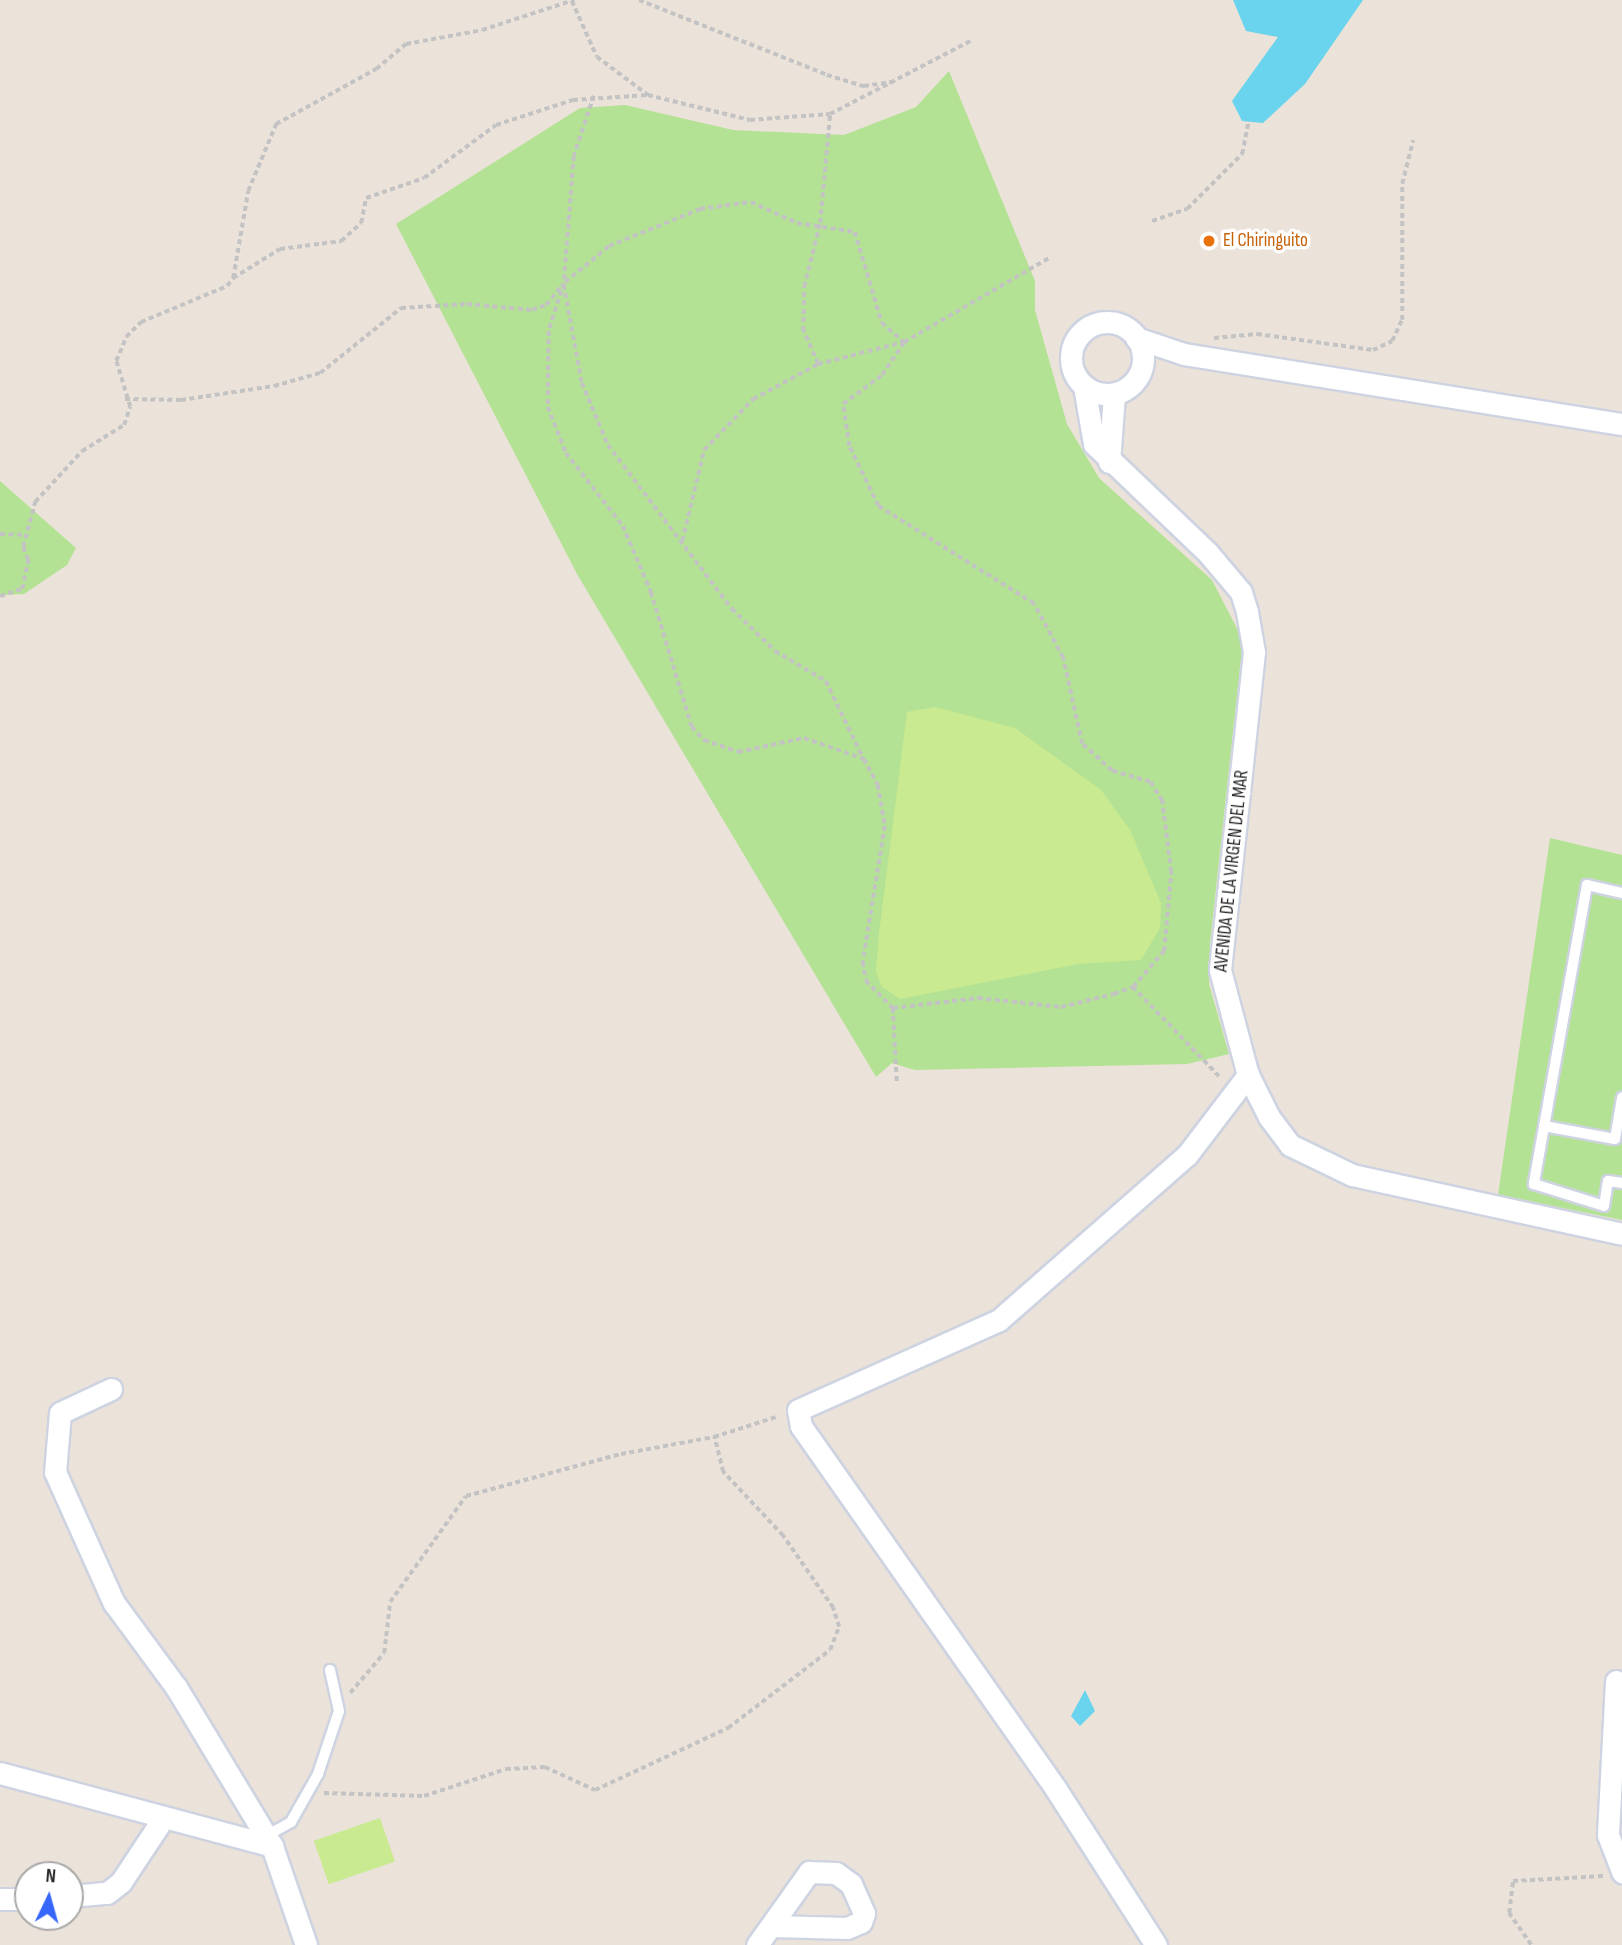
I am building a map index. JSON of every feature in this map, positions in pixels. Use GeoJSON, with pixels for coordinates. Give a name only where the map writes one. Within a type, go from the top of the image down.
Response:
{"type":"FeatureCollection","features":[{"type":"Feature","properties":{"kind":"street"},"geometry":{"type":"LineString","coordinates":[[1184,354],[1158,361],[1137,380],[1114,395],[1084,386],[1072,350],[1082,331],[1108,321],[1136,338],[1184,354],[1622,424]]}},
{"type":"Feature","properties":{"kind":"street"},"geometry":{"type":"LineString","coordinates":[[1136,338],[1142,355],[1137,380]]}},
{"type":"Feature","properties":{"kind":"street","name":"AVENIDA DE LA VIRGEN DEL MAR"},"geometry":{"type":"LineString","coordinates":[[1084,386],[1084,418],[1109,462],[1208,553],[1241,592],[1247,612],[1254,652],[1220,970],[1248,1075],[1290,1145],[1339,1170],[1403,1190],[1622,1234]]}},
{"type":"Feature","properties":{"kind":"street"},"geometry":{"type":"LineString","coordinates":[[1109,462],[1114,395]]}},
{"type":"Feature","properties":{"kind":"street"},"geometry":{"type":"LineString","coordinates":[[1156,1945],[1056,1789],[801,1426],[798,1410],[999,1320],[1187,1155],[1248,1075]]}},
{"type":"Feature","properties":{"kind":"street"},"geometry":{"type":"LineString","coordinates":[[111,1389],[60,1413],[55,1472],[114,1603],[176,1687],[269,1841],[306,1945]]}},
{"type":"Feature","properties":{"kind":"street"},"geometry":{"type":"LineString","coordinates":[[1616,1681],[1608,1835],[1616,1874]]}},
{"type":"Feature","properties":{"kind":"street"},"geometry":{"type":"LineString","coordinates":[[0,1773],[162,1820],[269,1841]]}},
{"type":"Feature","properties":{"kind":"street"},"geometry":{"type":"LineString","coordinates":[[84,1894],[107,1892],[121,1882],[162,1820]]}},
{"type":"Feature","properties":{"kind":"street"},"geometry":{"type":"LineString","coordinates":[[757,1945],[772,1926]]}},
{"type":"Feature","properties":{"kind":"lane"},"geometry":{"type":"LineString","coordinates":[[1622,893],[1587,885],[1534,1184],[1604,1206],[1608,1181],[1622,1183]]}},
{"type":"Feature","properties":{"kind":"lane"},"geometry":{"type":"LineString","coordinates":[[1545,1126],[1615,1139],[1622,1098]]}},
{"type":"Feature","properties":{"kind":"lane"},"geometry":{"type":"LineString","coordinates":[[269,1841],[291,1822],[307,1793],[339,1711],[330,1670]]}},
{"type":"Feature","properties":{"kind":"path"},"geometry":{"type":"LineString","coordinates":[[233,278],[248,191],[276,124],[376,69],[406,44],[482,30],[573,0],[597,57],[648,95]]}},
{"type":"Feature","properties":{"kind":"path"},"geometry":{"type":"LineString","coordinates":[[639,0],[827,75],[864,86],[898,82]]}},
{"type":"Feature","properties":{"kind":"path"},"geometry":{"type":"LineString","coordinates":[[0,596],[22,589],[26,535],[45,491],[82,451],[124,425],[125,399],[116,361],[125,337],[141,321],[233,278],[280,249],[341,241],[361,223],[366,198],[424,178],[496,125],[593,96],[648,95],[750,120],[830,114],[898,82],[971,41]]}},
{"type":"Feature","properties":{"kind":"path"},"geometry":{"type":"LineString","coordinates":[[593,96],[574,156],[564,283],[549,331],[548,407],[566,453],[623,526],[651,592],[692,726],[704,740],[738,752],[804,738],[864,759]]}},
{"type":"Feature","properties":{"kind":"path"},"geometry":{"type":"LineString","coordinates":[[818,364],[803,331],[804,287],[820,223],[830,114]]}},
{"type":"Feature","properties":{"kind":"path"},"geometry":{"type":"LineString","coordinates":[[1152,221],[1187,209],[1242,154],[1248,122]]}},
{"type":"Feature","properties":{"kind":"path"},"geometry":{"type":"LineString","coordinates":[[1205,341],[1256,334],[1373,350],[1392,341],[1402,320],[1402,184],[1413,140]]}},
{"type":"Feature","properties":{"kind":"path"},"geometry":{"type":"LineString","coordinates":[[125,399],[181,400],[274,386],[320,373],[401,308],[467,304],[532,310],[546,306],[564,283],[609,246],[701,209],[751,202],[797,223],[820,223],[855,232],[882,323],[904,342]]}},
{"type":"Feature","properties":{"kind":"path"},"geometry":{"type":"LineString","coordinates":[[682,541],[704,450],[753,399],[818,364],[904,342],[1049,258]]}},
{"type":"Feature","properties":{"kind":"path"},"geometry":{"type":"LineString","coordinates":[[564,283],[582,383],[608,445],[732,609],[775,651],[826,681],[878,785],[885,826],[863,962],[866,981],[892,1008],[897,1083]]}},
{"type":"Feature","properties":{"kind":"path"},"geometry":{"type":"LineString","coordinates":[[892,1008],[978,998],[1061,1007],[1133,987],[1164,951],[1171,872],[1162,801],[1150,782],[1112,771],[1082,744],[1063,657],[1034,604],[878,506],[849,446],[843,404],[882,375],[904,342]]}},
{"type":"Feature","properties":{"kind":"path"},"geometry":{"type":"LineString","coordinates":[[0,534],[26,535]]}},
{"type":"Feature","properties":{"kind":"path"},"geometry":{"type":"LineString","coordinates":[[1133,987],[1219,1076]]}},
{"type":"Feature","properties":{"kind":"path"},"geometry":{"type":"LineString","coordinates":[[339,1711],[384,1653],[390,1602],[466,1496],[621,1454],[714,1437],[798,1410]]}},
{"type":"Feature","properties":{"kind":"path"},"geometry":{"type":"LineString","coordinates":[[307,1793],[424,1796],[506,1769],[545,1767],[595,1790],[729,1728],[830,1650],[839,1627],[833,1608],[783,1535],[723,1472],[714,1437]]}},
{"type":"Feature","properties":{"kind":"path"},"geometry":{"type":"LineString","coordinates":[[1531,1945],[1509,1913],[1513,1881],[1616,1874]]}},
{"type":"Feature","properties":{"kind":"green space"},"geometry":{"type":"Polygon","coordinates":[[[949,71],[1035,281],[1035,310],[1067,424],[1099,478],[1212,580],[1243,640],[1210,944],[1209,984],[1229,1054],[1187,1064],[915,1070],[892,1063],[876,1077],[577,574],[396,224],[580,108],[625,105],[733,130],[844,135],[916,107],[949,71]]]}},
{"type":"Feature","properties":{"kind":"green space"},"geometry":{"type":"Polygon","coordinates":[[[0,481],[76,548],[67,565],[24,594],[0,595],[0,481]]]}},
{"type":"Feature","properties":{"kind":"green space"},"geometry":{"type":"Polygon","coordinates":[[[935,707],[1015,728],[1101,790],[1130,830],[1161,903],[1160,928],[1141,960],[1078,964],[900,999],[882,987],[876,971],[879,934],[907,712],[935,707]]]}},
{"type":"Feature","properties":{"kind":"green space"},"geometry":{"type":"Polygon","coordinates":[[[1550,838],[1622,855],[1622,1220],[1498,1195],[1550,838]]]}},
{"type":"Feature","properties":{"kind":"green space"},"geometry":{"type":"Polygon","coordinates":[[[380,1818],[395,1861],[329,1884],[314,1841],[380,1818]]]}},
{"type":"Feature","properties":{"kind":"water"},"geometry":{"type":"Polygon","coordinates":[[[1233,0],[1363,0],[1305,84],[1263,123],[1242,121],[1232,101],[1278,37],[1246,31],[1233,0]]]}},
{"type":"Feature","properties":{"kind":"water"},"geometry":{"type":"Polygon","coordinates":[[[1085,1690],[1095,1711],[1080,1726],[1071,1716],[1085,1690]]]}},
{"type":"Feature","properties":{"kind":"place","name":"El Chiringuito"},"geometry":{"type":"Point","coordinates":[1209,241]}}]}
